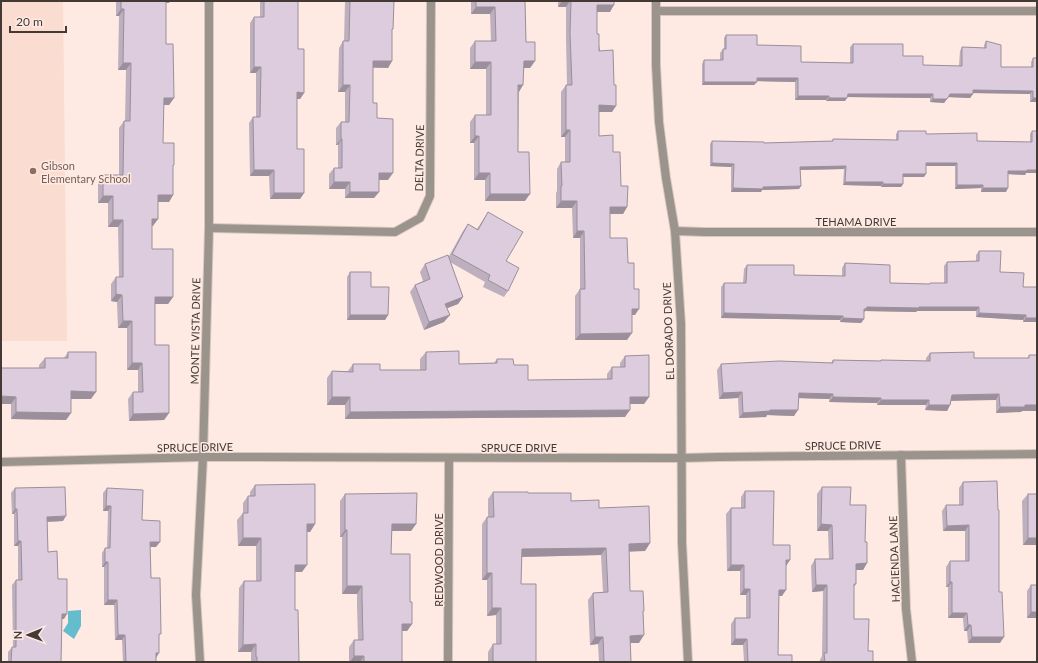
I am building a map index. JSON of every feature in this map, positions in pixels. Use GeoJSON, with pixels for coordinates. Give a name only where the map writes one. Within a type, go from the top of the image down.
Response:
{"type":"FeatureCollection","features":[{"type":"Feature","properties":{"kind":"street","name":"MONTE VISTA DRIVE"},"geometry":{"type":"LineString","coordinates":[[200,662],[196,595],[203,457],[209,228],[209,1]]}},
{"type":"Feature","properties":{"kind":"street","name":"DELTA DRIVE"},"geometry":{"type":"LineString","coordinates":[[209,228],[395,232],[420,218],[430,196],[431,1]]}},
{"type":"Feature","properties":{"kind":"street","name":"EL DORADO DRIVE"},"geometry":{"type":"LineString","coordinates":[[656,1],[656,65],[659,122],[666,178],[675,231],[681,324],[682,543],[688,662]]}},
{"type":"Feature","properties":{"kind":"street"},"geometry":{"type":"LineString","coordinates":[[656,11],[1037,11]]}},
{"type":"Feature","properties":{"kind":"street","name":"TEHAMA DRIVE"},"geometry":{"type":"LineString","coordinates":[[675,231],[1037,232]]}},
{"type":"Feature","properties":{"kind":"street","name":"SPRUCE DRIVE"},"geometry":{"type":"LineString","coordinates":[[1,462],[203,457],[681,458],[1037,454]]}},
{"type":"Feature","properties":{"kind":"street","name":"HACIENDA LANE"},"geometry":{"type":"LineString","coordinates":[[902,455],[906,609],[912,662]]}},
{"type":"Feature","properties":{"kind":"street","name":"REDWOOD DRIVE"},"geometry":{"type":"LineString","coordinates":[[448,662],[449,458]]}},
{"type":"Feature","properties":{"kind":"shaded area","name":"Gibson Elementary School"},"geometry":{"type":"Polygon","coordinates":[[[1,1],[63,1],[67,341],[1,341],[1,1]]]}},
{"type":"Feature","properties":{"kind":"water"},"geometry":{"type":"Polygon","coordinates":[[[81,610],[81,626],[74,639],[63,631],[68,623],[68,611],[81,610]]]}},
{"type":"Feature","properties":{"kind":"building"},"geometry":{"type":"Polygon","coordinates":[[[121,1],[166,1],[166,44],[173,44],[174,98],[164,98],[163,143],[174,143],[173,195],[158,195],[158,219],[152,219],[152,249],[173,249],[173,297],[155,297],[155,345],[169,345],[169,413],[133,414],[133,392],[143,392],[142,363],[132,363],[132,321],[123,321],[122,295],[116,294],[116,277],[123,277],[123,220],[113,220],[113,196],[103,196],[103,175],[123,175],[124,121],[130,121],[131,63],[123,63],[124,9],[121,9],[121,1]]]}},
{"type":"Feature","properties":{"kind":"building"},"geometry":{"type":"Polygon","coordinates":[[[264,1],[298,1],[298,49],[304,49],[304,93],[297,92],[297,149],[304,149],[304,193],[274,193],[274,170],[254,170],[253,117],[260,117],[261,67],[254,67],[254,17],[264,17],[264,1]]]}},
{"type":"Feature","properties":{"kind":"building"},"geometry":{"type":"Polygon","coordinates":[[[350,1],[394,1],[392,61],[373,61],[373,103],[377,103],[377,118],[393,119],[393,173],[379,173],[379,192],[350,192],[350,182],[334,182],[334,168],[342,168],[341,122],[349,122],[350,85],[343,85],[343,41],[349,41],[350,1]]]}},
{"type":"Feature","properties":{"kind":"building"},"geometry":{"type":"Polygon","coordinates":[[[476,1],[525,1],[526,42],[535,42],[535,61],[524,61],[523,85],[518,85],[518,152],[529,152],[530,194],[490,194],[490,173],[479,173],[479,136],[475,136],[475,115],[491,115],[491,62],[475,62],[475,41],[496,41],[495,7],[476,7],[476,1]]]}},
{"type":"Feature","properties":{"kind":"building"},"geometry":{"type":"Polygon","coordinates":[[[571,1],[614,1],[614,5],[597,5],[597,34],[599,34],[599,51],[613,50],[614,85],[616,85],[616,106],[599,105],[599,136],[613,135],[613,152],[620,152],[621,186],[628,186],[627,207],[610,207],[610,238],[627,238],[628,263],[634,263],[634,289],[639,289],[639,309],[632,309],[632,333],[580,334],[580,289],[585,289],[584,231],[577,231],[577,201],[561,201],[561,162],[570,162],[570,130],[566,130],[566,85],[572,85],[570,33],[571,1]]]}},
{"type":"Feature","properties":{"kind":"building"},"geometry":{"type":"Polygon","coordinates":[[[726,35],[757,35],[757,45],[801,46],[801,62],[853,63],[853,44],[903,44],[903,56],[923,56],[923,65],[962,66],[962,47],[986,48],[986,41],[1001,45],[1001,67],[1033,67],[1033,58],[1037,58],[1037,98],[1033,98],[1033,91],[973,90],[973,94],[950,94],[947,99],[933,99],[933,94],[848,94],[847,98],[829,98],[829,96],[798,96],[798,78],[757,78],[757,82],[704,82],[704,60],[723,60],[723,49],[726,49],[726,35]]]}},
{"type":"Feature","properties":{"kind":"building"},"geometry":{"type":"Polygon","coordinates":[[[898,131],[926,131],[926,134],[977,133],[977,141],[1032,142],[1032,131],[1037,131],[1037,170],[1008,171],[1008,188],[983,188],[983,185],[957,185],[957,163],[926,163],[926,174],[903,174],[903,184],[883,184],[883,182],[845,182],[846,166],[800,167],[801,186],[763,187],[763,189],[733,188],[734,164],[712,163],[712,141],[764,143],[833,141],[833,139],[898,140],[898,131]]]}},
{"type":"Feature","properties":{"kind":"building"},"geometry":{"type":"Polygon","coordinates":[[[488,212],[523,232],[506,261],[519,268],[508,291],[488,280],[490,275],[452,254],[468,224],[478,230],[488,212]]]}},
{"type":"Feature","properties":{"kind":"building"},"geometry":{"type":"Polygon","coordinates":[[[979,251],[1001,251],[1000,272],[1024,273],[1023,287],[1037,287],[1037,318],[1026,318],[1026,315],[979,313],[979,307],[867,307],[864,309],[864,319],[843,318],[843,316],[724,313],[724,283],[746,283],[747,265],[794,265],[794,275],[845,276],[845,263],[890,265],[890,283],[947,283],[947,262],[979,261],[979,251]]]}},
{"type":"Feature","properties":{"kind":"building"},"geometry":{"type":"Polygon","coordinates":[[[448,255],[463,297],[445,304],[450,315],[429,322],[415,285],[430,279],[425,264],[448,255]]]}},
{"type":"Feature","properties":{"kind":"building"},"geometry":{"type":"Polygon","coordinates":[[[350,272],[371,272],[371,287],[389,287],[388,315],[350,315],[350,272]]]}},
{"type":"Feature","properties":{"kind":"building"},"geometry":{"type":"Polygon","coordinates":[[[459,351],[459,364],[497,363],[497,359],[513,359],[514,365],[528,365],[528,380],[612,379],[612,367],[625,367],[625,356],[649,355],[649,397],[630,397],[630,410],[350,412],[350,397],[332,397],[332,371],[353,372],[353,364],[380,364],[380,370],[426,370],[426,352],[459,351]]]}},
{"type":"Feature","properties":{"kind":"building"},"geometry":{"type":"Polygon","coordinates":[[[68,352],[96,352],[96,392],[71,391],[71,413],[16,412],[16,397],[1,396],[1,368],[45,368],[45,358],[68,358],[68,352]]]}},
{"type":"Feature","properties":{"kind":"building"},"geometry":{"type":"Polygon","coordinates":[[[974,352],[974,358],[1029,358],[1029,355],[1037,355],[1037,405],[1025,405],[1025,407],[1000,407],[999,394],[952,395],[950,405],[929,405],[929,400],[881,400],[881,398],[833,397],[833,394],[799,393],[798,410],[770,410],[743,413],[742,392],[723,393],[721,364],[779,361],[833,363],[833,360],[930,361],[930,353],[974,352]]]}},
{"type":"Feature","properties":{"kind":"building"},"geometry":{"type":"Polygon","coordinates":[[[997,481],[999,510],[999,592],[1002,592],[1004,637],[972,637],[971,625],[968,625],[967,613],[952,613],[952,582],[950,582],[950,561],[969,561],[969,525],[947,526],[946,505],[963,505],[963,482],[997,481]]]}},
{"type":"Feature","properties":{"kind":"building"},"geometry":{"type":"Polygon","coordinates":[[[315,484],[315,524],[307,524],[307,565],[295,565],[295,610],[298,610],[299,662],[257,662],[256,644],[243,645],[244,581],[261,581],[261,538],[243,538],[243,513],[248,513],[248,496],[255,496],[255,485],[315,484]]]}},
{"type":"Feature","properties":{"kind":"building"},"geometry":{"type":"Polygon","coordinates":[[[65,487],[66,516],[47,517],[48,552],[57,551],[58,579],[67,579],[67,614],[62,614],[61,662],[11,662],[12,647],[16,647],[16,580],[22,580],[21,541],[18,541],[15,488],[65,487]]]}},
{"type":"Feature","properties":{"kind":"building"},"geometry":{"type":"Polygon","coordinates":[[[822,487],[851,487],[850,505],[866,505],[865,542],[867,542],[867,563],[856,564],[856,584],[854,584],[854,619],[869,619],[868,651],[873,651],[873,662],[825,662],[824,653],[827,653],[827,585],[816,585],[815,559],[833,559],[832,525],[821,524],[822,487]]]}},
{"type":"Feature","properties":{"kind":"building"},"geometry":{"type":"Polygon","coordinates":[[[107,488],[143,490],[142,520],[160,521],[160,542],[150,542],[151,578],[160,578],[161,634],[159,634],[159,653],[156,653],[156,662],[126,662],[125,635],[118,635],[117,600],[108,600],[108,562],[105,562],[105,548],[110,548],[111,506],[106,506],[107,488]]]}},
{"type":"Feature","properties":{"kind":"building"},"geometry":{"type":"Polygon","coordinates":[[[745,491],[774,491],[773,545],[790,545],[790,560],[786,560],[786,590],[779,590],[778,655],[792,655],[792,662],[748,662],[747,639],[735,639],[735,618],[750,618],[750,589],[744,589],[744,565],[731,565],[731,508],[745,508],[745,491]]]}},
{"type":"Feature","properties":{"kind":"building"},"geometry":{"type":"Polygon","coordinates":[[[493,492],[571,493],[571,501],[599,500],[599,508],[649,506],[650,543],[629,544],[630,591],[643,591],[644,611],[644,635],[630,636],[631,662],[604,662],[603,637],[595,637],[593,593],[608,592],[606,548],[522,549],[521,584],[536,584],[536,662],[493,662],[493,644],[501,644],[501,608],[492,608],[492,573],[487,573],[487,517],[494,517],[493,492]]]}},
{"type":"Feature","properties":{"kind":"building"},"geometry":{"type":"Polygon","coordinates":[[[417,493],[416,524],[392,524],[391,554],[410,554],[410,602],[412,602],[412,624],[402,624],[402,662],[364,662],[364,656],[354,656],[354,640],[363,640],[362,586],[347,586],[347,530],[345,530],[345,494],[417,493]]]}},
{"type":"Feature","properties":{"kind":"building"},"geometry":{"type":"Polygon","coordinates":[[[1028,494],[1037,494],[1037,538],[1028,538],[1028,494]]]}},
{"type":"Feature","properties":{"kind":"building"},"geometry":{"type":"Polygon","coordinates":[[[1031,585],[1037,585],[1037,612],[1031,612],[1031,585]]]}},
{"type":"Feature","properties":{"kind":"place","name":"Gibson Elementary School"},"geometry":{"type":"Point","coordinates":[33,171]}}]}
